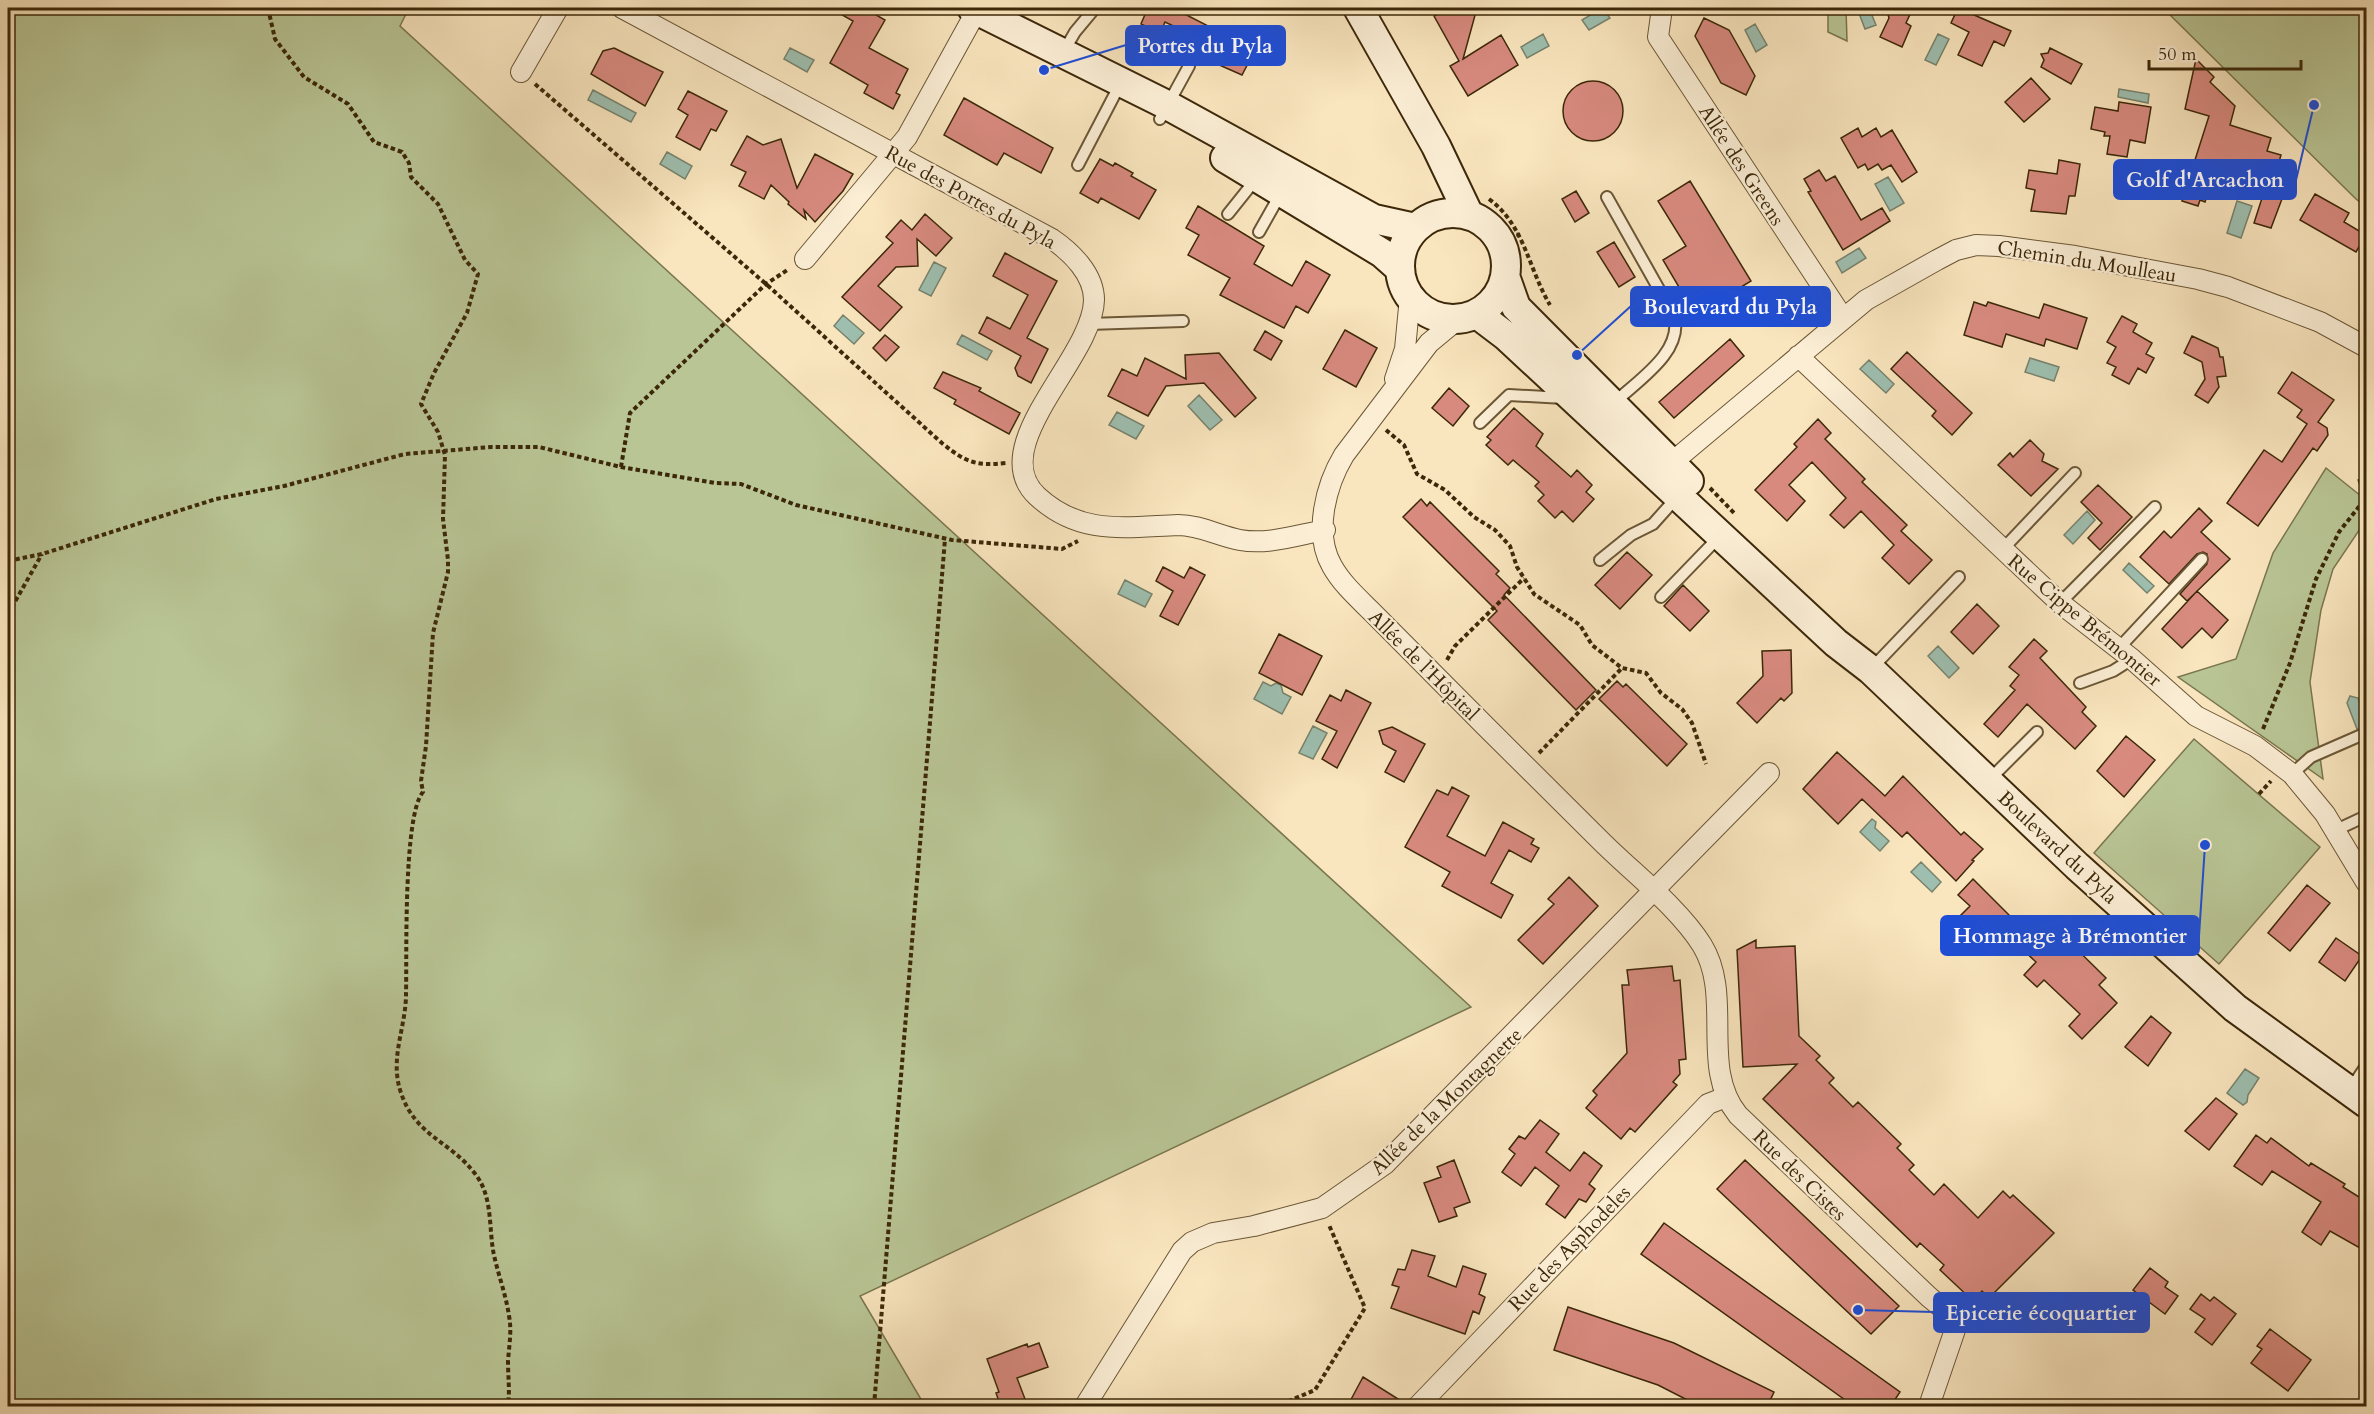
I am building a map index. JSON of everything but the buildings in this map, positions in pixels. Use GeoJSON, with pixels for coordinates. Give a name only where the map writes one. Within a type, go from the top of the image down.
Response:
{"type":"FeatureCollection","features":[{"type":"Feature","properties":{"kind":"main road"},"geometry":{"type":"LineString","coordinates":[[1358,8],[1436,146],[1478,206],[1483,222],[1508,234],[1502,246],[1506,261],[1505,276],[1495,298],[1468,316],[1439,318],[1422,309],[1410,297],[1401,282],[1399,268],[1403,244],[1421,223],[1439,179],[1436,146]]}},
{"type":"Feature","properties":{"kind":"main road"},"geometry":{"type":"LineString","coordinates":[[981,12],[1063,54],[1286,182],[1382,252],[1399,268]]}},
{"type":"Feature","properties":{"kind":"main road"},"geometry":{"type":"LineString","coordinates":[[981,12],[1116,92],[1163,112],[1257,177],[1286,182],[1374,219],[1421,223],[1448,213],[1478,206]]}},
{"type":"Feature","properties":{"kind":"main road","name":"Boulevard du Pyla"},"geometry":{"type":"LineString","coordinates":[[1505,276],[1516,307],[1604,412],[1663,470],[1843,633],[1871,670]]}},
{"type":"Feature","properties":{"kind":"main road","name":"Boulevard du Pyla"},"geometry":{"type":"LineString","coordinates":[[1468,316],[1506,336],[1573,398],[1604,412]]}},
{"type":"Feature","properties":{"kind":"main road","name":"Boulevard du Pyla"},"geometry":{"type":"LineString","coordinates":[[1663,470],[1678,496],[1728,526],[1836,643],[1871,670],[2155,938],[2235,1008],[2358,1097]]}},
{"type":"Feature","properties":{"kind":"street"},"geometry":{"type":"LineString","coordinates":[[521,72],[558,8]]}},
{"type":"Feature","properties":{"kind":"street","name":"Rue des Portes du Pyla"},"geometry":{"type":"LineString","coordinates":[[622,8],[1065,249],[1079,264],[1091,286],[1094,304],[1088,324],[1053,392],[1028,434],[1021,453],[1022,461]]}},
{"type":"Feature","properties":{"kind":"street","name":"Allée des Greens"},"geometry":{"type":"LineString","coordinates":[[1662,8],[1658,37],[1842,318]]}},
{"type":"Feature","properties":{"kind":"street"},"geometry":{"type":"LineString","coordinates":[[805,259],[907,137],[981,12]]}},
{"type":"Feature","properties":{"kind":"street","name":"Chemin du Moulleau"},"geometry":{"type":"LineString","coordinates":[[1663,470],[1866,300],[1956,250],[1976,245],[2075,256],[2228,287],[2320,322],[2367,347]]}},
{"type":"Feature","properties":{"kind":"street","name":"Allée de l’Hôpital"},"geometry":{"type":"LineString","coordinates":[[1387,398],[1405,349],[1410,297]]}},
{"type":"Feature","properties":{"kind":"street","name":"Allée de l’Hôpital"},"geometry":{"type":"LineString","coordinates":[[1468,316],[1429,344],[1372,417],[1333,474],[1324,510],[1330,564],[1342,582],[1654,892]]}},
{"type":"Feature","properties":{"kind":"street","name":"Rue Cippe Brémontier"},"geometry":{"type":"LineString","coordinates":[[1798,356],[2060,603],[2125,653],[2196,716],[2255,746],[2292,774],[2325,814],[2367,882]]}},
{"type":"Feature","properties":{"kind":"street"},"geometry":{"type":"LineString","coordinates":[[1022,461],[1029,486],[1041,500],[1072,520],[1096,527],[1184,525],[1238,540],[1261,542],[1325,530]]}},
{"type":"Feature","properties":{"kind":"street","name":"Allée de la Montagnette"},"geometry":{"type":"LineString","coordinates":[[1085,1407],[1182,1251],[1192,1242],[1213,1233],[1254,1226],[1322,1208],[1385,1164],[1769,773]]}},
{"type":"Feature","properties":{"kind":"street","name":"Rue des Cistes"},"geometry":{"type":"LineString","coordinates":[[1654,892],[1703,946],[1714,974],[1720,1079],[1726,1097],[1738,1115],[1929,1297],[1958,1321]]}},
{"type":"Feature","properties":{"kind":"street","name":"Rue des Asphodeles"},"geometry":{"type":"LineString","coordinates":[[1418,1407],[1708,1104],[1726,1097]]}},
{"type":"Feature","properties":{"kind":"street"},"geometry":{"type":"LineString","coordinates":[[1929,1407],[1958,1321],[2056,1314],[2077,1309]]}},
{"type":"Feature","properties":{"kind":"lane"},"geometry":{"type":"LineString","coordinates":[[1063,54],[1075,32],[1095,8]]}},
{"type":"Feature","properties":{"kind":"lane"},"geometry":{"type":"LineString","coordinates":[[1163,112],[1189,66]]}},
{"type":"Feature","properties":{"kind":"lane"},"geometry":{"type":"LineString","coordinates":[[1078,165],[1116,92]]}},
{"type":"Feature","properties":{"kind":"lane"},"geometry":{"type":"LineString","coordinates":[[1228,214],[1257,177]]}},
{"type":"Feature","properties":{"kind":"lane"},"geometry":{"type":"LineString","coordinates":[[1259,232],[1286,182]]}},
{"type":"Feature","properties":{"kind":"lane"},"geometry":{"type":"LineString","coordinates":[[1604,412],[1664,355],[1676,336],[1677,327],[1674,316],[1606,197]]}},
{"type":"Feature","properties":{"kind":"lane"},"geometry":{"type":"LineString","coordinates":[[1088,324],[1183,321]]}},
{"type":"Feature","properties":{"kind":"lane"},"geometry":{"type":"LineString","coordinates":[[1480,423],[1509,395],[1573,398]]}},
{"type":"Feature","properties":{"kind":"lane"},"geometry":{"type":"LineString","coordinates":[[2002,550],[2075,474]]}},
{"type":"Feature","properties":{"kind":"lane"},"geometry":{"type":"LineString","coordinates":[[1600,560],[1631,535],[1653,524],[1678,496]]}},
{"type":"Feature","properties":{"kind":"lane"},"geometry":{"type":"LineString","coordinates":[[2060,603],[2155,507]]}},
{"type":"Feature","properties":{"kind":"lane"},"geometry":{"type":"LineString","coordinates":[[1661,597],[1728,526]]}},
{"type":"Feature","properties":{"kind":"lane"},"geometry":{"type":"LineString","coordinates":[[2080,683],[2113,671],[2125,653],[2202,559]]}},
{"type":"Feature","properties":{"kind":"lane"},"geometry":{"type":"LineString","coordinates":[[1871,670],[1959,577]]}},
{"type":"Feature","properties":{"kind":"lane"},"geometry":{"type":"LineString","coordinates":[[1988,781],[2037,732]]}},
{"type":"Feature","properties":{"kind":"lane"},"geometry":{"type":"LineString","coordinates":[[2292,774],[2311,757],[2367,734]]}},
{"type":"Feature","properties":{"kind":"lane"},"geometry":{"type":"LineString","coordinates":[[2334,831],[2367,816]]}},
{"type":"Feature","properties":{"kind":"lane"},"geometry":{"type":"LineString","coordinates":[[2358,1097],[2367,1066]]}},
{"type":"Feature","properties":{"kind":"path"},"geometry":{"type":"LineString","coordinates":[[268,8],[275,39],[304,77],[348,104],[374,142],[402,152],[409,163],[411,177],[423,191],[435,199],[443,210],[465,260],[478,274],[467,313],[434,374],[421,404],[438,432],[447,469],[443,486],[448,572],[434,626],[421,781],[423,792],[417,798],[408,874],[406,994],[398,1039],[397,1075],[406,1105],[418,1125],[453,1150],[476,1174],[484,1189],[493,1250],[510,1318],[508,1369],[511,1389],[508,1407]]}},
{"type":"Feature","properties":{"kind":"path"},"geometry":{"type":"LineString","coordinates":[[521,72],[766,284],[961,458],[977,465],[1022,461]]}},
{"type":"Feature","properties":{"kind":"path"},"geometry":{"type":"LineString","coordinates":[[1478,206],[1508,216],[1508,234],[1553,310]]}},
{"type":"Feature","properties":{"kind":"path"},"geometry":{"type":"LineString","coordinates":[[621,467],[630,413],[766,284],[805,259]]}},
{"type":"Feature","properties":{"kind":"path"},"geometry":{"type":"LineString","coordinates":[[1372,417],[1404,445],[1417,474],[1445,490],[1474,517],[1495,530],[1510,546],[1534,594],[1580,625],[1592,645],[1622,668],[1646,673],[1661,693],[1682,709],[1692,723],[1706,764]]}},
{"type":"Feature","properties":{"kind":"path"},"geometry":{"type":"LineString","coordinates":[[8,561],[42,554],[216,499],[284,486],[405,454],[443,450],[539,447],[621,467],[715,483],[741,484],[796,505],[945,539],[1062,549],[1109,527]]}},
{"type":"Feature","properties":{"kind":"path"},"geometry":{"type":"LineString","coordinates":[[2255,746],[2275,704],[2316,579],[2339,532],[2365,499],[2360,478]]}},
{"type":"Feature","properties":{"kind":"path"},"geometry":{"type":"LineString","coordinates":[[1703,481],[1728,526]]}},
{"type":"Feature","properties":{"kind":"path"},"geometry":{"type":"LineString","coordinates":[[874,1407],[945,539]]}},
{"type":"Feature","properties":{"kind":"path"},"geometry":{"type":"LineString","coordinates":[[8,614],[42,554]]}},
{"type":"Feature","properties":{"kind":"path"},"geometry":{"type":"LineString","coordinates":[[1437,677],[1455,646],[1524,578]]}},
{"type":"Feature","properties":{"kind":"path"},"geometry":{"type":"LineString","coordinates":[[1526,766],[1622,668]]}},
{"type":"Feature","properties":{"kind":"path"},"geometry":{"type":"LineString","coordinates":[[1283,1407],[1284,1403],[1315,1390],[1365,1308],[1322,1208]]}},
{"type":"Feature","properties":{"kind":"green space"},"geometry":{"type":"Polygon","coordinates":[[[8,8],[409,8],[400,26],[1471,1007],[860,1296],[925,1406],[8,1406],[8,8]]]}},
{"type":"Feature","properties":{"kind":"green space"},"geometry":{"type":"Polygon","coordinates":[[[1828,8],[1846,8],[1847,41],[1828,32],[1828,8]]]}},
{"type":"Feature","properties":{"kind":"green space"},"geometry":{"type":"Polygon","coordinates":[[[2163,8],[2366,8],[2366,207],[2356,199],[2163,8]]]}},
{"type":"Feature","properties":{"kind":"green space"},"geometry":{"type":"Polygon","coordinates":[[[2326,468],[2366,500],[2366,520],[2333,569],[2321,610],[2310,682],[2323,779],[2178,677],[2236,659],[2273,553],[2326,468]]]}},
{"type":"Feature","properties":{"kind":"green space"},"geometry":{"type":"Polygon","coordinates":[[[2194,739],[2320,847],[2219,964],[2094,853],[2194,739]]]}},
{"type":"Feature","properties":{"kind":"shaded area"},"geometry":{"type":"Polygon","coordinates":[[[1602,8],[1610,18],[1589,30],[1582,20],[1602,8]]]}},
{"type":"Feature","properties":{"kind":"shaded area"},"geometry":{"type":"Polygon","coordinates":[[[1857,8],[1869,8],[1876,25],[1865,29],[1857,8]]]}},
{"type":"Feature","properties":{"kind":"shaded area"},"geometry":{"type":"Polygon","coordinates":[[[1755,24],[1767,45],[1756,52],[1745,30],[1755,24]]]}},
{"type":"Feature","properties":{"kind":"shaded area"},"geometry":{"type":"Polygon","coordinates":[[[1543,34],[1549,46],[1527,58],[1521,47],[1543,34]]]}},
{"type":"Feature","properties":{"kind":"shaded area"},"geometry":{"type":"Polygon","coordinates":[[[1938,34],[1949,39],[1936,65],[1925,60],[1938,34]]]}},
{"type":"Feature","properties":{"kind":"shaded area"},"geometry":{"type":"Polygon","coordinates":[[[790,48],[814,60],[807,72],[784,59],[790,48]]]}},
{"type":"Feature","properties":{"kind":"shaded area"},"geometry":{"type":"Polygon","coordinates":[[[2119,89],[2149,94],[2148,103],[2118,97],[2119,89]]]}},
{"type":"Feature","properties":{"kind":"shaded area"},"geometry":{"type":"Polygon","coordinates":[[[593,90],[636,113],[631,122],[588,100],[593,90]]]}},
{"type":"Feature","properties":{"kind":"shaded area"},"geometry":{"type":"Polygon","coordinates":[[[667,152],[692,166],[685,179],[660,164],[667,152]]]}},
{"type":"Feature","properties":{"kind":"shaded area"},"geometry":{"type":"Polygon","coordinates":[[[1888,177],[1904,203],[1890,211],[1875,184],[1888,177]]]}},
{"type":"Feature","properties":{"kind":"shaded area"},"geometry":{"type":"Polygon","coordinates":[[[2237,201],[2252,206],[2241,238],[2227,233],[2237,201]]]}},
{"type":"Feature","properties":{"kind":"shaded area"},"geometry":{"type":"Polygon","coordinates":[[[1859,248],[1866,258],[1842,273],[1836,262],[1859,248]]]}},
{"type":"Feature","properties":{"kind":"shaded area"},"geometry":{"type":"Polygon","coordinates":[[[934,262],[946,268],[931,296],[919,290],[934,262]]]}},
{"type":"Feature","properties":{"kind":"shaded area"},"geometry":{"type":"Polygon","coordinates":[[[843,315],[864,333],[854,344],[834,326],[843,315]]]}},
{"type":"Feature","properties":{"kind":"shaded area"},"geometry":{"type":"Polygon","coordinates":[[[962,335],[992,351],[987,360],[957,344],[962,335]]]}},
{"type":"Feature","properties":{"kind":"shaded area"},"geometry":{"type":"Polygon","coordinates":[[[2030,358],[2059,367],[2054,381],[2025,372],[2030,358]]]}},
{"type":"Feature","properties":{"kind":"shaded area"},"geometry":{"type":"Polygon","coordinates":[[[1869,360],[1894,384],[1886,393],[1860,369],[1869,360]]]}},
{"type":"Feature","properties":{"kind":"shaded area"},"geometry":{"type":"Polygon","coordinates":[[[1199,395],[1222,420],[1210,430],[1188,406],[1199,395]]]}},
{"type":"Feature","properties":{"kind":"shaded area"},"geometry":{"type":"Polygon","coordinates":[[[1117,412],[1144,426],[1136,439],[1109,425],[1117,412]]]}},
{"type":"Feature","properties":{"kind":"shaded area"},"geometry":{"type":"Polygon","coordinates":[[[2087,511],[2095,520],[2073,544],[2064,535],[2087,511]]]}},
{"type":"Feature","properties":{"kind":"shaded area"},"geometry":{"type":"Polygon","coordinates":[[[2129,563],[2154,586],[2147,593],[2123,570],[2129,563]]]}},
{"type":"Feature","properties":{"kind":"shaded area"},"geometry":{"type":"Polygon","coordinates":[[[1125,580],[1152,594],[1145,607],[1118,594],[1125,580]]]}},
{"type":"Feature","properties":{"kind":"shaded area"},"geometry":{"type":"Polygon","coordinates":[[[1938,646],[1959,668],[1949,678],[1928,656],[1938,646]]]}},
{"type":"Feature","properties":{"kind":"shaded area"},"geometry":{"type":"Polygon","coordinates":[[[1263,682],[1271,686],[1276,683],[1281,685],[1283,693],[1291,697],[1282,714],[1254,699],[1263,682]]]}},
{"type":"Feature","properties":{"kind":"shaded area"},"geometry":{"type":"Polygon","coordinates":[[[2350,696],[2358,698],[2366,725],[2357,729],[2347,703],[2350,696]]]}},
{"type":"Feature","properties":{"kind":"shaded area"},"geometry":{"type":"Polygon","coordinates":[[[1313,726],[1327,733],[1313,759],[1299,753],[1313,726]]]}},
{"type":"Feature","properties":{"kind":"shaded area"},"geometry":{"type":"Polygon","coordinates":[[[1872,819],[1876,822],[1875,828],[1889,841],[1880,851],[1860,832],[1872,819]]]}},
{"type":"Feature","properties":{"kind":"shaded area"},"geometry":{"type":"Polygon","coordinates":[[[1921,862],[1941,882],[1932,892],[1911,872],[1921,862]]]}},
{"type":"Feature","properties":{"kind":"shaded area"},"geometry":{"type":"Polygon","coordinates":[[[2245,1069],[2259,1078],[2248,1095],[2247,1102],[2243,1105],[2227,1093],[2245,1069]]]}},
{"type":"Feature","properties":{"kind":"place","name":"Portes du Pyla"},"geometry":{"type":"Point","coordinates":[1044,70]}},
{"type":"Feature","properties":{"kind":"place","name":"Golf d'Arcachon"},"geometry":{"type":"Point","coordinates":[2314,105]}},
{"type":"Feature","properties":{"kind":"place","name":"Boulevard du Pyla"},"geometry":{"type":"Point","coordinates":[1577,355]}},
{"type":"Feature","properties":{"kind":"place","name":"Hommage à Brémontier"},"geometry":{"type":"Point","coordinates":[2205,845]}},
{"type":"Feature","properties":{"kind":"place","name":"Epicerie écoquartier"},"geometry":{"type":"Point","coordinates":[1858,1310]}}]}
